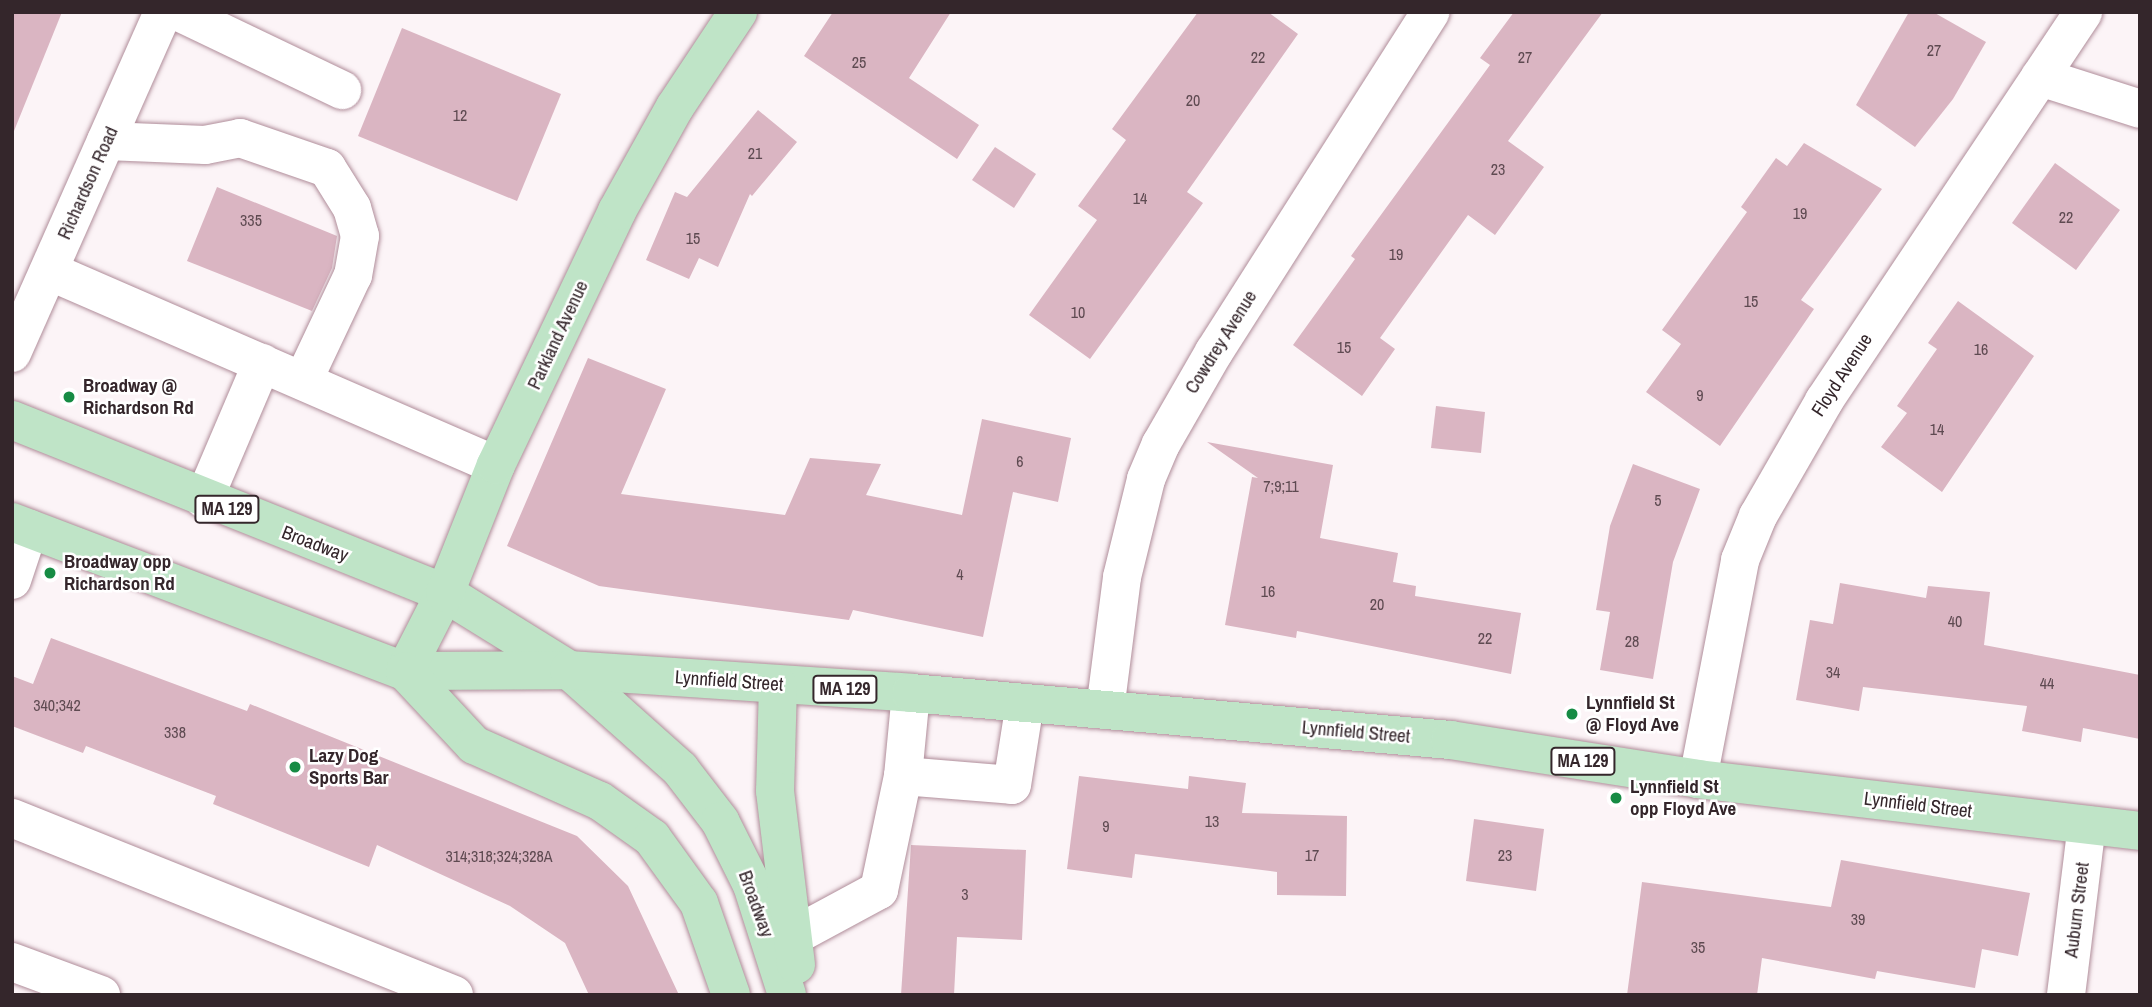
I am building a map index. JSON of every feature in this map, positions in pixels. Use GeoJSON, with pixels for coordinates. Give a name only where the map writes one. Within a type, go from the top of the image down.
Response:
{"type":"FeatureCollection","features":[{"type":"Feature","properties":{"kind":"main road","name":"Parkland Avenue"},"geometry":{"type":"LineString","coordinates":[[405,671],[445,593],[496,465],[617,211],[675,107],[738,12]]}},
{"type":"Feature","properties":{"kind":"main road","name":"Broadway"},"geometry":{"type":"LineString","coordinates":[[12,420],[204,499],[445,593],[569,670],[680,769],[720,821],[752,886],[787,995]]}},
{"type":"Feature","properties":{"kind":"main road","name":"MA 129"},"geometry":{"type":"LineString","coordinates":[[21,526],[405,671],[569,670]]}},
{"type":"Feature","properties":{"kind":"main road","name":"Lynnfield Street"},"geometry":{"type":"LineString","coordinates":[[569,670],[911,693],[1450,740],[1698,779],[2140,831]]}},
{"type":"Feature","properties":{"kind":"main road"},"geometry":{"type":"LineString","coordinates":[[405,671],[474,745],[600,801],[652,838],[699,903],[731,995]]}},
{"type":"Feature","properties":{"kind":"main road","name":"Broadway"},"geometry":{"type":"LineString","coordinates":[[778,685],[775,791],[799,995]]}},
{"type":"Feature","properties":{"kind":"street","name":"Richardson Road"},"geometry":{"type":"LineString","coordinates":[[12,353],[163,12]]}},
{"type":"Feature","properties":{"kind":"street"},"geometry":{"type":"LineString","coordinates":[[179,12],[342,90]]}},
{"type":"Feature","properties":{"kind":"street","name":"Cowdrey Avenue"},"geometry":{"type":"LineString","coordinates":[[1105,710],[1122,577],[1146,479],[1161,444],[1214,352],[1431,12]]}},
{"type":"Feature","properties":{"kind":"street","name":"Floyd Avenue"},"geometry":{"type":"LineString","coordinates":[[1698,779],[1740,560],[1758,516],[1824,401],[2082,12]]}},
{"type":"Feature","properties":{"kind":"street"},"geometry":{"type":"LineString","coordinates":[[2040,76],[2140,109]]}},
{"type":"Feature","properties":{"kind":"street"},"geometry":{"type":"LineString","coordinates":[[106,141],[205,145],[240,138],[327,168],[352,208],[360,236],[353,275],[303,381]]}},
{"type":"Feature","properties":{"kind":"street"},"geometry":{"type":"LineString","coordinates":[[49,271],[496,465]]}},
{"type":"Feature","properties":{"kind":"street"},"geometry":{"type":"LineString","coordinates":[[204,499],[262,363]]}},
{"type":"Feature","properties":{"kind":"street"},"geometry":{"type":"LineString","coordinates":[[12,580],[21,526]]}},
{"type":"Feature","properties":{"kind":"street"},"geometry":{"type":"LineString","coordinates":[[792,937],[879,890],[904,776],[911,693]]}},
{"type":"Feature","properties":{"kind":"street"},"geometry":{"type":"LineString","coordinates":[[904,776],[1012,785],[1025,703]]}},
{"type":"Feature","properties":{"kind":"street"},"geometry":{"type":"LineString","coordinates":[[12,818],[454,995]]}},
{"type":"Feature","properties":{"kind":"street","name":"Auburn Street"},"geometry":{"type":"LineString","coordinates":[[2066,995],[2087,825]]}},
{"type":"Feature","properties":{"kind":"street"},"geometry":{"type":"LineString","coordinates":[[12,962],[101,995]]}},
{"type":"Feature","properties":{"kind":"building"},"geometry":{"type":"Polygon","coordinates":[[[12,12],[62,12],[14,131],[12,131],[12,12]]]}},
{"type":"Feature","properties":{"kind":"building"},"geometry":{"type":"Polygon","coordinates":[[[833,12],[951,12],[909,78],[979,125],[957,159],[804,56],[833,12]]]}},
{"type":"Feature","properties":{"kind":"building"},"geometry":{"type":"Polygon","coordinates":[[[1198,12],[1268,12],[1298,34],[1187,192],[1203,203],[1090,359],[1029,315],[1097,220],[1078,206],[1126,140],[1112,129],[1198,12]]]}},
{"type":"Feature","properties":{"kind":"building"},"geometry":{"type":"Polygon","coordinates":[[[1514,12],[1603,12],[1508,141],[1544,167],[1495,235],[1468,215],[1380,338],[1395,349],[1362,396],[1293,345],[1355,259],[1351,256],[1490,65],[1480,58],[1514,12]]]}},
{"type":"Feature","properties":{"kind":"building"},"geometry":{"type":"Polygon","coordinates":[[[1909,12],[1933,12],[1986,42],[1953,99],[1915,147],[1856,105],[1909,12]]]}},
{"type":"Feature","properties":{"kind":"building"},"geometry":{"type":"Polygon","coordinates":[[[402,28],[561,94],[517,201],[358,136],[402,28]]]}},
{"type":"Feature","properties":{"kind":"building"},"geometry":{"type":"Polygon","coordinates":[[[758,110],[797,142],[752,196],[750,194],[718,267],[699,258],[689,279],[646,260],[675,192],[687,197],[758,110]]]}},
{"type":"Feature","properties":{"kind":"building"},"geometry":{"type":"Polygon","coordinates":[[[1804,143],[1882,189],[1801,300],[1814,309],[1720,446],[1646,392],[1681,344],[1662,330],[1747,212],[1741,207],[1776,158],[1787,166],[1804,143]]]}},
{"type":"Feature","properties":{"kind":"building"},"geometry":{"type":"Polygon","coordinates":[[[995,147],[1036,174],[1014,208],[972,180],[995,147]]]}},
{"type":"Feature","properties":{"kind":"building"},"geometry":{"type":"Polygon","coordinates":[[[2055,163],[2120,210],[2076,270],[2012,223],[2055,163]]]}},
{"type":"Feature","properties":{"kind":"building"},"geometry":{"type":"Polygon","coordinates":[[[217,187],[337,236],[332,268],[312,311],[187,261],[217,187]]]}},
{"type":"Feature","properties":{"kind":"building"},"geometry":{"type":"Polygon","coordinates":[[[1958,301],[2034,356],[1942,492],[1881,447],[1907,413],[1897,406],[1937,349],[1928,343],[1958,301]]]}},
{"type":"Feature","properties":{"kind":"building"},"geometry":{"type":"Polygon","coordinates":[[[588,358],[666,389],[621,494],[785,515],[810,458],[881,464],[866,495],[962,515],[982,419],[1071,438],[1058,502],[1013,492],[983,637],[853,610],[849,620],[599,586],[507,546],[588,358]]]}},
{"type":"Feature","properties":{"kind":"building"},"geometry":{"type":"Polygon","coordinates":[[[1436,406],[1485,412],[1481,453],[1431,448],[1436,406]]]}},
{"type":"Feature","properties":{"kind":"building"},"geometry":{"type":"Polygon","coordinates":[[[1207,442],[1333,465],[1320,538],[1398,553],[1393,582],[1416,586],[1415,596],[1521,613],[1511,674],[1297,631],[1296,638],[1225,625],[1252,477],[1258,478],[1207,442]]]}},
{"type":"Feature","properties":{"kind":"building"},"geometry":{"type":"Polygon","coordinates":[[[1633,464],[1700,489],[1673,562],[1653,679],[1600,670],[1610,612],[1596,610],[1610,526],[1633,464]]]}},
{"type":"Feature","properties":{"kind":"building"},"geometry":{"type":"Polygon","coordinates":[[[1840,583],[1926,598],[1928,586],[1990,592],[1984,645],[2140,675],[2140,739],[2083,728],[2081,742],[2022,731],[2027,706],[1863,687],[1859,711],[1796,700],[1810,620],[1833,624],[1840,583]]]}},
{"type":"Feature","properties":{"kind":"building"},"geometry":{"type":"Polygon","coordinates":[[[51,638],[247,711],[250,704],[577,836],[628,886],[679,995],[589,995],[565,943],[510,906],[377,845],[369,867],[213,804],[216,796],[86,746],[83,753],[12,726],[12,676],[33,684],[51,638]]]}},
{"type":"Feature","properties":{"kind":"building"},"geometry":{"type":"Polygon","coordinates":[[[1079,776],[1188,789],[1189,776],[1246,783],[1242,813],[1347,816],[1346,896],[1277,895],[1277,872],[1135,854],[1132,878],[1067,869],[1079,776]]]}},
{"type":"Feature","properties":{"kind":"building"},"geometry":{"type":"Polygon","coordinates":[[[1474,819],[1544,829],[1536,891],[1466,881],[1474,819]]]}},
{"type":"Feature","properties":{"kind":"building"},"geometry":{"type":"Polygon","coordinates":[[[911,845],[1026,850],[1022,940],[957,937],[954,995],[901,995],[911,845]]]}},
{"type":"Feature","properties":{"kind":"building"},"geometry":{"type":"Polygon","coordinates":[[[1841,860],[2030,893],[2018,956],[1982,949],[1975,988],[1877,971],[1875,979],[1762,958],[1757,995],[1627,995],[1642,882],[1831,907],[1841,860]]]}},
{"type":"Feature","properties":{"kind":"place","name":"Broadway @ Richardson Rd"},"geometry":{"type":"Point","coordinates":[69,397]}},
{"type":"Feature","properties":{"kind":"place","name":"Broadway opp Richardson Rd"},"geometry":{"type":"Point","coordinates":[50,573]}},
{"type":"Feature","properties":{"kind":"place","name":"Lynnfield St @ Floyd Ave"},"geometry":{"type":"Point","coordinates":[1572,714]}},
{"type":"Feature","properties":{"kind":"place","name":"Lazy Dog Sports Bar"},"geometry":{"type":"Point","coordinates":[295,767]}},
{"type":"Feature","properties":{"kind":"place","name":"Lynnfield St opp Floyd Ave"},"geometry":{"type":"Point","coordinates":[1616,798]}}]}
